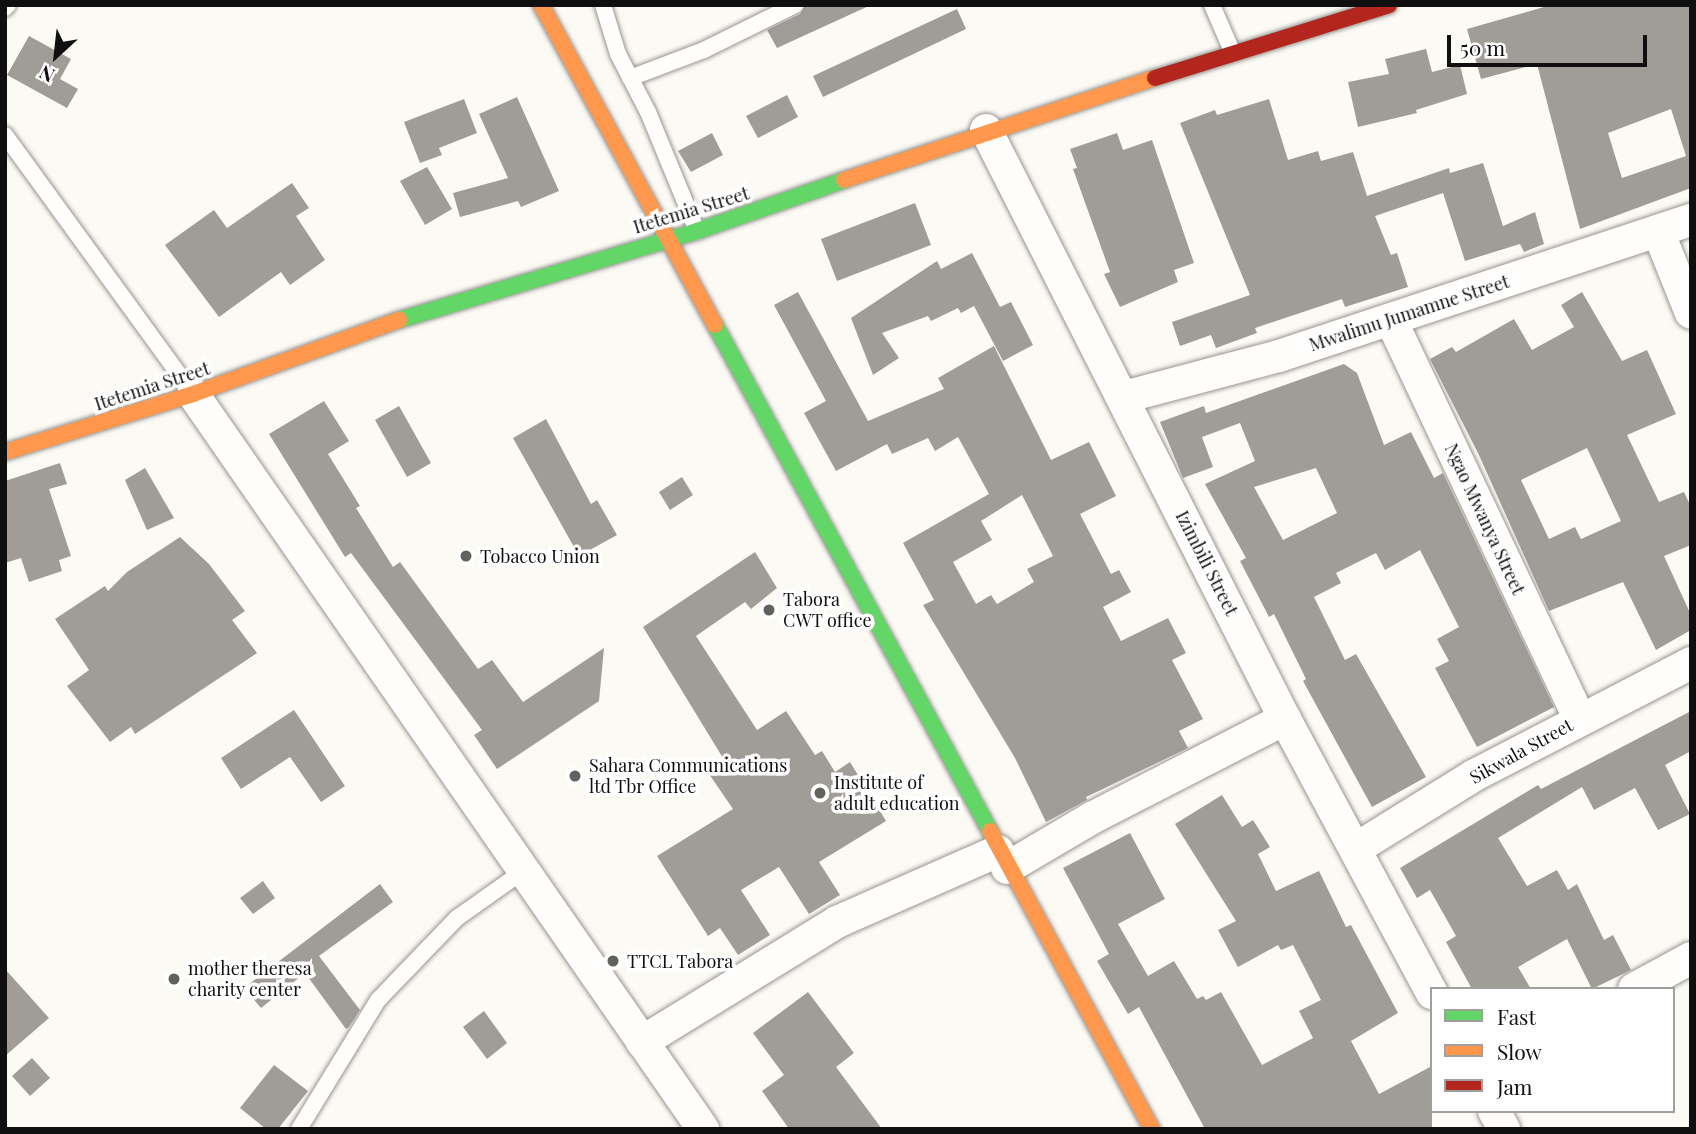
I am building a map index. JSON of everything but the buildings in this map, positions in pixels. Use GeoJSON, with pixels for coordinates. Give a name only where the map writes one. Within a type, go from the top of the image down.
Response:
{"type":"FeatureCollection","features":[{"type":"Feature","properties":{"kind":"street"},"geometry":{"type":"LineString","coordinates":[[541,5],[1152,1129]]}},
{"type":"Feature","properties":{"kind":"street","name":"Itetemia Street"},"geometry":{"type":"LineString","coordinates":[[5,452],[193,394],[418,313],[696,231],[986,130],[1232,51],[1389,5]]}},
{"type":"Feature","properties":{"kind":"street","name":"Izimbili Street"},"geometry":{"type":"LineString","coordinates":[[986,130],[1124,397],[1285,719],[1357,848],[1430,989]]}},
{"type":"Feature","properties":{"kind":"street","name":"Mwalimu Jumamne Street"},"geometry":{"type":"LineString","coordinates":[[1124,397],[1279,356],[1691,220]]}},
{"type":"Feature","properties":{"kind":"street"},"geometry":{"type":"LineString","coordinates":[[1658,231],[1691,313]]}},
{"type":"Feature","properties":{"kind":"street","name":"Ngao Mwanya Street"},"geometry":{"type":"LineString","coordinates":[[1391,320],[1580,719]]}},
{"type":"Feature","properties":{"kind":"street"},"geometry":{"type":"LineString","coordinates":[[193,394],[522,872],[703,1129]]}},
{"type":"Feature","properties":{"kind":"street","name":"Sikwala Street"},"geometry":{"type":"LineString","coordinates":[[1357,848],[1473,776],[1691,663]]}},
{"type":"Feature","properties":{"kind":"street"},"geometry":{"type":"LineString","coordinates":[[642,1042],[837,922],[1003,859],[1092,818],[1285,719]]}},
{"type":"Feature","properties":{"kind":"street"},"geometry":{"type":"LineString","coordinates":[[1638,987],[1691,958]]}},
{"type":"Feature","properties":{"kind":"street"},"geometry":{"type":"LineString","coordinates":[[1495,1113],[1504,1129]]}},
{"type":"Feature","properties":{"kind":"lane"},"geometry":{"type":"LineString","coordinates":[[603,5],[696,231]]}},
{"type":"Feature","properties":{"kind":"lane"},"geometry":{"type":"LineString","coordinates":[[631,78],[704,50],[795,5]]}},
{"type":"Feature","properties":{"kind":"lane"},"geometry":{"type":"LineString","coordinates":[[1212,5],[1232,51]]}},
{"type":"Feature","properties":{"kind":"lane"},"geometry":{"type":"LineString","coordinates":[[5,135],[193,394]]}},
{"type":"Feature","properties":{"kind":"lane"},"geometry":{"type":"LineString","coordinates":[[299,1129],[378,1000],[457,918],[522,872]]}},
{"type":"Feature","properties":{"kind":"traffic: fast"},"geometry":{"type":"LineString","coordinates":[[399,320],[697,231],[844,180]]}},
{"type":"Feature","properties":{"kind":"traffic: fast"},"geometry":{"type":"LineString","coordinates":[[715,325],[990,831]]}},
{"type":"Feature","properties":{"kind":"traffic: slow"},"geometry":{"type":"LineString","coordinates":[[541,5],[715,325]]}},
{"type":"Feature","properties":{"kind":"traffic: slow"},"geometry":{"type":"LineString","coordinates":[[844,180],[1155,78]]}},
{"type":"Feature","properties":{"kind":"traffic: slow"},"geometry":{"type":"LineString","coordinates":[[5,452],[193,394],[399,320]]}},
{"type":"Feature","properties":{"kind":"traffic: slow"},"geometry":{"type":"LineString","coordinates":[[990,831],[1152,1129]]}},
{"type":"Feature","properties":{"kind":"traffic: jam"},"geometry":{"type":"LineString","coordinates":[[1155,78],[1389,5]]}},
{"type":"Feature","properties":{"kind":"place","name":"Tobacco Union"},"geometry":{"type":"Point","coordinates":[466,556]}},
{"type":"Feature","properties":{"kind":"place","name":"Tabora CWT office"},"geometry":{"type":"Point","coordinates":[769,610]}},
{"type":"Feature","properties":{"kind":"place","name":"Sahara Communications ltd Tbr Office"},"geometry":{"type":"Point","coordinates":[575,776]}},
{"type":"Feature","properties":{"kind":"place","name":"Institute of adult education"},"geometry":{"type":"Point","coordinates":[820,793]}},
{"type":"Feature","properties":{"kind":"place","name":"TTCL Tabora"},"geometry":{"type":"Point","coordinates":[613,961]}},
{"type":"Feature","properties":{"kind":"place","name":"mother theresa charity center"},"geometry":{"type":"Point","coordinates":[174,979]}}]}
